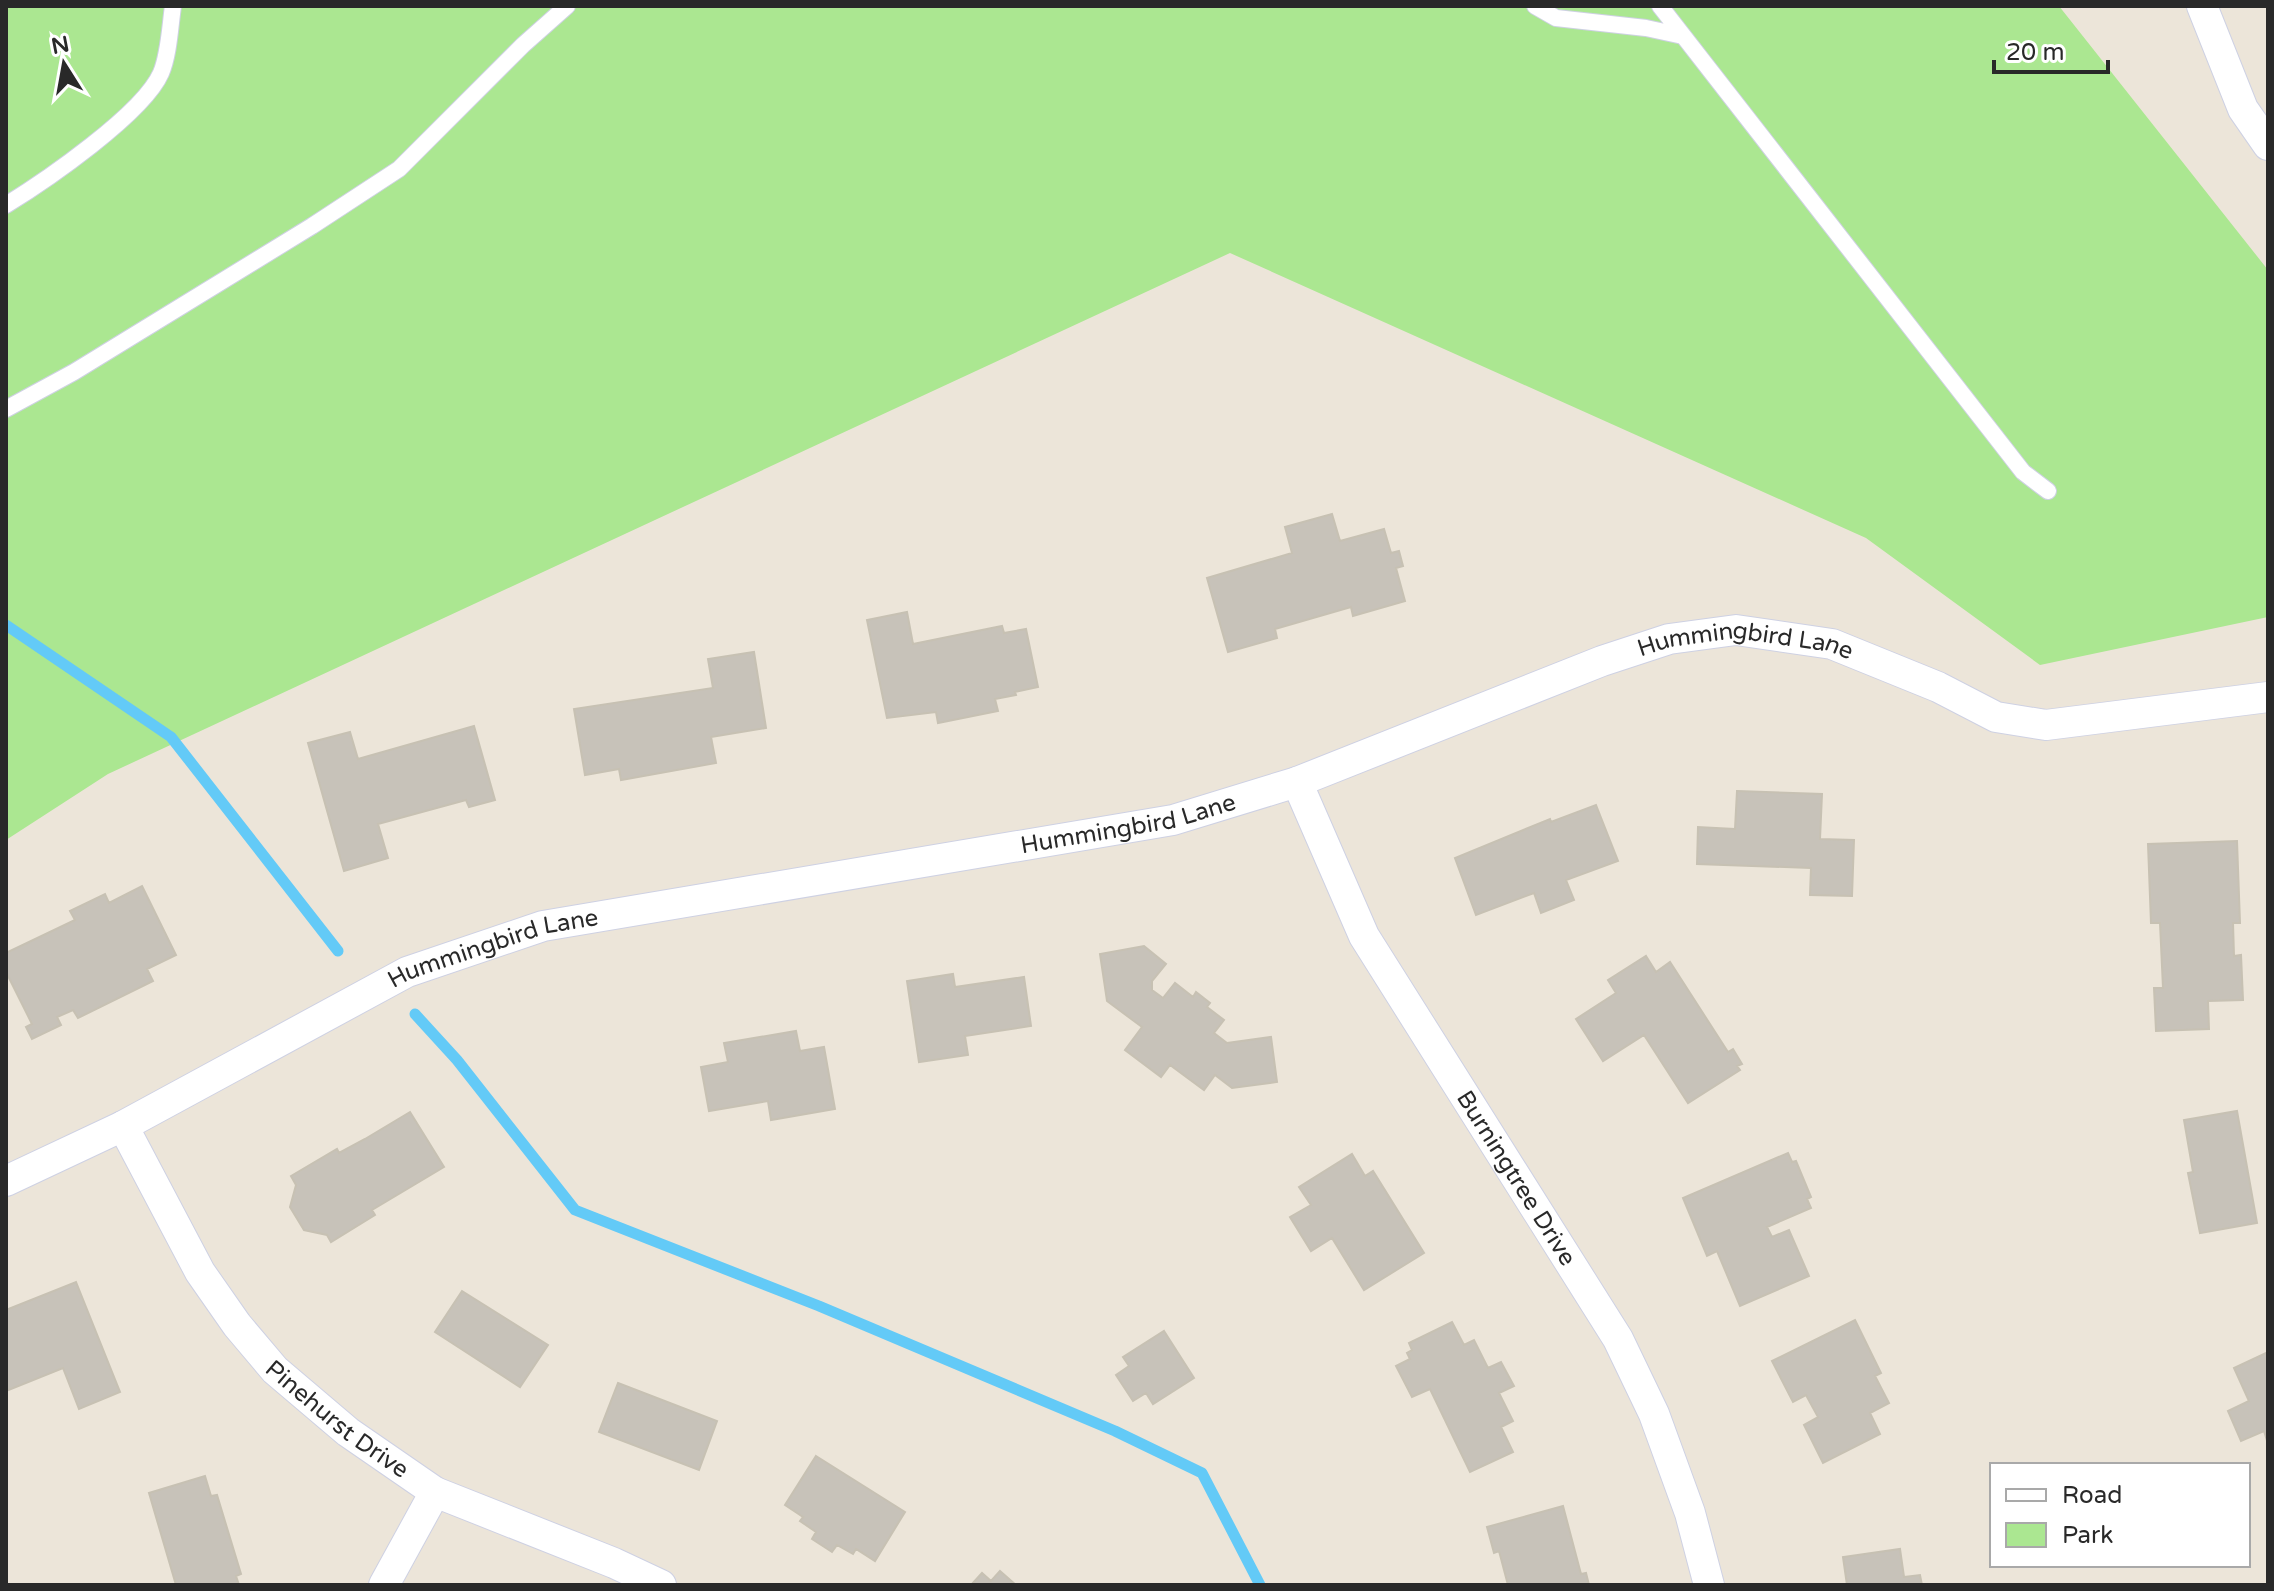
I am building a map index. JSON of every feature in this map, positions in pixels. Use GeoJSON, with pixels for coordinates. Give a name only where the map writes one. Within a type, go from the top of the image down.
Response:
{"type":"FeatureCollection","features":[{"type":"Feature","properties":{"kind":"street"},"geometry":{"type":"LineString","coordinates":[[2202,6],[2243,109],[2268,145]]}},
{"type":"Feature","properties":{"kind":"street","name":"Hummingbird Lane"},"geometry":{"type":"LineString","coordinates":[[6,1181],[123,1126],[407,972],[543,926],[1173,820],[1297,782],[1602,661],[1669,639],[1736,630],[1832,644],[1938,687],[1996,717],[2046,725],[2268,697]]}},
{"type":"Feature","properties":{"kind":"street","name":"Burningtree Drive"},"geometry":{"type":"LineString","coordinates":[[1297,782],[1364,936],[1618,1339],[1654,1414],[1690,1513],[1709,1585]]}},
{"type":"Feature","properties":{"kind":"street","name":"Pinehurst Drive"},"geometry":{"type":"LineString","coordinates":[[123,1126],[200,1272],[237,1325],[275,1370],[348,1432],[435,1492],[614,1563],[661,1585]]}},
{"type":"Feature","properties":{"kind":"street"},"geometry":{"type":"LineString","coordinates":[[384,1585],[435,1492]]}},
{"type":"Feature","properties":{"kind":"lane"},"geometry":{"type":"LineString","coordinates":[[6,205],[45,181],[139,105],[161,73],[173,6]]}},
{"type":"Feature","properties":{"kind":"lane"},"geometry":{"type":"LineString","coordinates":[[6,409],[114,347],[399,169],[523,45],[567,6]]}},
{"type":"Feature","properties":{"kind":"lane"},"geometry":{"type":"LineString","coordinates":[[1535,6],[1556,18],[1646,28],[1683,36]]}},
{"type":"Feature","properties":{"kind":"lane"},"geometry":{"type":"LineString","coordinates":[[1660,6],[2023,472],[2048,491]]}},
{"type":"Feature","properties":{"kind":"green space"},"geometry":{"type":"Polygon","coordinates":[[[6,6],[2059,6],[2268,270],[2268,617],[2040,665],[1866,538],[1230,253],[108,774],[6,840],[6,6]]]}},
{"type":"Feature","properties":{"kind":"building"},"geometry":{"type":"Polygon","coordinates":[[[1332,514],[1340,541],[1384,529],[1391,553],[1399,551],[1403,566],[1396,568],[1405,601],[1353,616],[1351,607],[1275,629],[1277,638],[1228,652],[1207,578],[1292,553],[1285,527],[1332,514]]]}},
{"type":"Feature","properties":{"kind":"building"},"geometry":{"type":"Polygon","coordinates":[[[907,612],[913,644],[1002,626],[1004,633],[1026,629],[1038,687],[995,699],[998,711],[938,723],[936,712],[887,718],[867,620],[907,612]]]}},
{"type":"Feature","properties":{"kind":"building"},"geometry":{"type":"Polygon","coordinates":[[[754,652],[766,728],[711,737],[716,763],[621,780],[619,769],[585,775],[574,709],[713,688],[708,659],[754,652]]]}},
{"type":"Feature","properties":{"kind":"building"},"geometry":{"type":"Polygon","coordinates":[[[474,726],[495,800],[469,807],[466,800],[378,824],[388,858],[344,871],[308,743],[350,732],[358,759],[474,726]]]}},
{"type":"Feature","properties":{"kind":"building"},"geometry":{"type":"Polygon","coordinates":[[[1737,791],[1822,794],[1820,839],[1854,840],[1852,896],[1810,895],[1811,868],[1697,864],[1698,827],[1735,829],[1737,791]]]}},
{"type":"Feature","properties":{"kind":"building"},"geometry":{"type":"Polygon","coordinates":[[[1596,805],[1618,861],[1566,880],[1574,900],[1541,913],[1534,893],[1476,915],[1455,858],[1550,819],[1551,822],[1596,805]]]}},
{"type":"Feature","properties":{"kind":"building"},"geometry":{"type":"Polygon","coordinates":[[[2237,841],[2240,923],[2233,923],[2234,956],[2241,955],[2243,1000],[2208,1001],[2209,1029],[2156,1031],[2154,988],[2163,988],[2160,923],[2151,923],[2148,844],[2237,841]]]}},
{"type":"Feature","properties":{"kind":"building"},"geometry":{"type":"Polygon","coordinates":[[[142,886],[176,955],[147,969],[153,981],[78,1018],[73,1010],[57,1017],[61,1025],[32,1039],[26,1027],[32,1024],[6,972],[6,953],[75,920],[70,911],[105,894],[109,903],[142,886]]]}},
{"type":"Feature","properties":{"kind":"building"},"geometry":{"type":"Polygon","coordinates":[[[1144,946],[1166,964],[1152,981],[1152,990],[1163,998],[1175,983],[1193,997],[1196,992],[1210,1003],[1207,1007],[1224,1020],[1214,1033],[1227,1043],[1271,1037],[1277,1082],[1232,1088],[1215,1075],[1204,1090],[1170,1065],[1161,1077],[1125,1050],[1142,1027],[1107,1001],[1100,954],[1144,946]]]}},
{"type":"Feature","properties":{"kind":"building"},"geometry":{"type":"Polygon","coordinates":[[[1646,956],[1656,972],[1670,962],[1728,1052],[1733,1049],[1742,1064],[1737,1066],[1740,1070],[1688,1103],[1644,1035],[1603,1061],[1576,1019],[1616,993],[1608,980],[1646,956]]]}},
{"type":"Feature","properties":{"kind":"building"},"geometry":{"type":"Polygon","coordinates":[[[953,974],[955,987],[1024,977],[1031,1026],[965,1036],[968,1055],[919,1062],[907,981],[953,974]]]}},
{"type":"Feature","properties":{"kind":"building"},"geometry":{"type":"Polygon","coordinates":[[[796,1031],[800,1051],[824,1047],[835,1109],[771,1120],[768,1101],[709,1111],[701,1067],[728,1062],[724,1043],[796,1031]]]}},
{"type":"Feature","properties":{"kind":"building"},"geometry":{"type":"Polygon","coordinates":[[[2237,1111],[2257,1223],[2200,1233],[2188,1173],[2193,1172],[2184,1120],[2237,1111]]]}},
{"type":"Feature","properties":{"kind":"building"},"geometry":{"type":"Polygon","coordinates":[[[410,1112],[444,1167],[372,1210],[375,1215],[331,1242],[327,1235],[304,1230],[290,1207],[296,1185],[291,1176],[337,1149],[339,1153],[410,1112]]]}},
{"type":"Feature","properties":{"kind":"building"},"geometry":{"type":"Polygon","coordinates":[[[1788,1153],[1792,1162],[1796,1161],[1811,1197],[1807,1199],[1811,1208],[1767,1227],[1772,1237],[1789,1230],[1809,1276],[1740,1306],[1717,1251],[1707,1256],[1683,1198],[1788,1153]]]}},
{"type":"Feature","properties":{"kind":"building"},"geometry":{"type":"Polygon","coordinates":[[[1352,1154],[1365,1176],[1373,1171],[1424,1253],[1364,1290],[1332,1238],[1311,1251],[1290,1217],[1311,1205],[1299,1187],[1352,1154]]]}},
{"type":"Feature","properties":{"kind":"building"},"geometry":{"type":"Polygon","coordinates":[[[76,1282],[120,1392],[79,1409],[63,1368],[6,1391],[6,1310],[76,1282]]]}},
{"type":"Feature","properties":{"kind":"building"},"geometry":{"type":"Polygon","coordinates":[[[462,1291],[548,1345],[520,1387],[435,1332],[462,1291]]]}},
{"type":"Feature","properties":{"kind":"building"},"geometry":{"type":"Polygon","coordinates":[[[1855,1320],[1881,1373],[1875,1376],[1889,1403],[1870,1413],[1880,1434],[1823,1463],[1804,1425],[1818,1417],[1806,1395],[1793,1402],[1772,1361],[1855,1320]]]}},
{"type":"Feature","properties":{"kind":"building"},"geometry":{"type":"Polygon","coordinates":[[[1452,1322],[1464,1345],[1474,1340],[1488,1368],[1501,1362],[1514,1386],[1499,1393],[1513,1421],[1501,1427],[1513,1452],[1470,1472],[1430,1389],[1412,1397],[1396,1366],[1410,1359],[1407,1353],[1412,1350],[1409,1343],[1452,1322]]]}},
{"type":"Feature","properties":{"kind":"building"},"geometry":{"type":"Polygon","coordinates":[[[1164,1331],[1194,1378],[1153,1404],[1146,1393],[1133,1401],[1116,1375],[1129,1366],[1123,1357],[1164,1331]]]}},
{"type":"Feature","properties":{"kind":"building"},"geometry":{"type":"Polygon","coordinates":[[[2268,1352],[2268,1444],[2264,1431],[2241,1441],[2228,1411],[2249,1401],[2234,1368],[2268,1352]]]}},
{"type":"Feature","properties":{"kind":"building"},"geometry":{"type":"Polygon","coordinates":[[[618,1383],[717,1421],[699,1470],[599,1432],[618,1383]]]}},
{"type":"Feature","properties":{"kind":"building"},"geometry":{"type":"Polygon","coordinates":[[[816,1456],[905,1512],[875,1561],[856,1549],[853,1554],[837,1545],[832,1552],[812,1539],[816,1532],[800,1521],[803,1517],[785,1505],[816,1456]]]}},
{"type":"Feature","properties":{"kind":"building"},"geometry":{"type":"Polygon","coordinates":[[[205,1476],[211,1496],[217,1495],[241,1574],[236,1576],[239,1585],[176,1585],[149,1493],[205,1476]]]}},
{"type":"Feature","properties":{"kind":"building"},"geometry":{"type":"Polygon","coordinates":[[[1563,1506],[1581,1574],[1586,1573],[1589,1585],[1508,1585],[1499,1551],[1494,1553],[1487,1527],[1563,1506]]]}},
{"type":"Feature","properties":{"kind":"building"},"geometry":{"type":"Polygon","coordinates":[[[1900,1549],[1904,1577],[1920,1575],[1922,1585],[1847,1585],[1843,1557],[1900,1549]]]}},
{"type":"Feature","properties":{"kind":"building"},"geometry":{"type":"Polygon","coordinates":[[[1000,1571],[1016,1585],[971,1585],[982,1573],[991,1581],[1000,1571]]]}},
{"type":"Feature","properties":{"kind":"waterway"},"geometry":{"type":"LineString","coordinates":[[6,625],[171,737],[338,951]]}},
{"type":"Feature","properties":{"kind":"waterway"},"geometry":{"type":"LineString","coordinates":[[415,1014],[457,1060],[575,1210],[819,1306],[1115,1431],[1202,1473],[1260,1585]]}}]}
